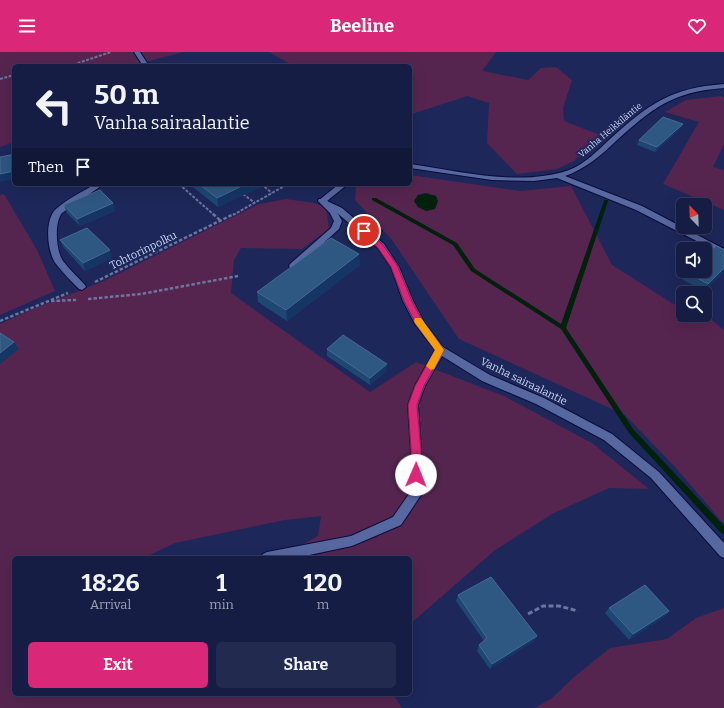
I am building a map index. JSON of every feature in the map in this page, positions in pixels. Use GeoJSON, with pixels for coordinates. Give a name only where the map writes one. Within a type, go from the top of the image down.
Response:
{"type":"FeatureCollection","features":[{"type":"Feature","properties":{"kind":"street"},"geometry":{"type":"LineString","coordinates":[[137,52],[145,64]]}},
{"type":"Feature","properties":{"kind":"street","name":"Vanha Heikkiläntie"},"geometry":{"type":"LineString","coordinates":[[412,166],[522,180],[536,180],[559,176],[573,171],[588,162],[656,103],[670,96],[692,90],[724,86]]}},
{"type":"Feature","properties":{"kind":"street"},"geometry":{"type":"LineString","coordinates":[[559,176],[639,208],[724,252]]}},
{"type":"Feature","properties":{"kind":"street"},"geometry":{"type":"LineString","coordinates":[[82,287],[59,262],[55,253],[52,228],[58,211],[97,186]]}},
{"type":"Feature","properties":{"kind":"street"},"geometry":{"type":"LineString","coordinates":[[284,273],[300,261],[335,229],[338,221],[334,212],[322,201],[341,186]]}},
{"type":"Feature","properties":{"kind":"street","name":"Vanha sairaalantie"},"geometry":{"type":"LineString","coordinates":[[322,201],[339,210],[381,246],[395,267],[408,301],[420,324],[440,350],[486,378],[540,402],[608,437],[655,475],[724,552]]}},
{"type":"Feature","properties":{"kind":"street"},"geometry":{"type":"LineString","coordinates":[[277,556],[352,541],[398,520],[414,495],[416,450],[413,405],[420,386],[440,350]]}},
{"type":"Feature","properties":{"kind":"path"},"geometry":{"type":"LineString","coordinates":[[75,64],[111,52]]}},
{"type":"Feature","properties":{"kind":"path"},"geometry":{"type":"LineString","coordinates":[[0,79],[12,76]]}},
{"type":"Feature","properties":{"kind":"path"},"geometry":{"type":"LineString","coordinates":[[181,186],[221,221]]}},
{"type":"Feature","properties":{"kind":"path"},"geometry":{"type":"LineString","coordinates":[[263,186],[272,193]]}},
{"type":"Feature","properties":{"kind":"path","name":"Tohtorinpolku"},"geometry":{"type":"LineString","coordinates":[[0,321],[107,277],[221,221],[284,186]]}},
{"type":"Feature","properties":{"kind":"path"},"geometry":{"type":"LineString","coordinates":[[242,194],[255,203]]}},
{"type":"Feature","properties":{"kind":"path"},"geometry":{"type":"LineString","coordinates":[[84,300],[141,294],[238,276]]}},
{"type":"Feature","properties":{"kind":"path"},"geometry":{"type":"LineString","coordinates":[[48,301],[76,300]]}},
{"type":"Feature","properties":{"kind":"path"},"geometry":{"type":"LineString","coordinates":[[528,614],[543,606],[559,606],[578,611]]}},
{"type":"Feature","properties":{"kind":"shaded area"},"geometry":{"type":"Polygon","coordinates":[[[0,52],[183,52],[138,64],[12,64],[12,143],[0,147],[0,52]]]}},
{"type":"Feature","properties":{"kind":"shaded area"},"geometry":{"type":"Polygon","coordinates":[[[269,52],[496,52],[482,71],[528,80],[541,68],[556,67],[572,80],[563,108],[564,121],[600,135],[574,161],[557,169],[517,174],[487,143],[489,103],[467,96],[412,114],[412,82],[414,78],[412,78],[412,64],[290,64],[269,52]]]}},
{"type":"Feature","properties":{"kind":"shaded area"},"geometry":{"type":"Polygon","coordinates":[[[721,96],[724,97],[724,144],[713,167],[724,170],[724,210],[712,205],[712,198],[696,198],[663,184],[699,122],[665,112],[686,100],[721,96]]]}},
{"type":"Feature","properties":{"kind":"shaded area"},"geometry":{"type":"Polygon","coordinates":[[[412,175],[520,191],[571,186],[612,265],[676,306],[676,322],[712,322],[712,320],[724,330],[724,524],[675,467],[625,415],[459,339],[392,240],[355,200],[356,186],[412,186],[412,175]]]}},
{"type":"Feature","properties":{"kind":"shaded area"},"geometry":{"type":"Polygon","coordinates":[[[426,193],[436,196],[438,201],[435,209],[426,211],[418,207],[414,201],[418,195],[426,193]]]}},
{"type":"Feature","properties":{"kind":"shaded area"},"geometry":{"type":"Polygon","coordinates":[[[4,194],[37,250],[55,291],[0,315],[0,195],[4,194]]]}},
{"type":"Feature","properties":{"kind":"shaded area"},"geometry":{"type":"Polygon","coordinates":[[[286,199],[314,203],[326,208],[329,229],[302,249],[241,248],[234,260],[231,293],[370,392],[416,362],[504,396],[592,443],[649,489],[609,488],[552,514],[494,551],[412,622],[412,556],[252,556],[295,549],[318,536],[321,516],[285,520],[175,543],[148,556],[12,556],[12,696],[394,696],[402,708],[0,708],[0,324],[28,311],[106,280],[259,204],[286,199]]]}},
{"type":"Feature","properties":{"kind":"shaded area"},"geometry":{"type":"Polygon","coordinates":[[[724,608],[724,708],[535,708],[552,698],[573,678],[610,648],[667,639],[696,618],[724,608]]]}},
{"type":"Feature","properties":{"kind":"building"},"geometry":{"type":"Polygon","coordinates":[[[663,117],[683,124],[657,147],[639,140],[663,117]]]}},
{"type":"Feature","properties":{"kind":"building"},"geometry":{"type":"Polygon","coordinates":[[[12,155],[12,171],[0,174],[0,157],[12,155]]]}},
{"type":"Feature","properties":{"kind":"building"},"geometry":{"type":"Polygon","coordinates":[[[202,186],[242,186],[217,198],[202,186]]]}},
{"type":"Feature","properties":{"kind":"building"},"geometry":{"type":"Polygon","coordinates":[[[100,190],[113,203],[77,219],[64,205],[100,190]]]}},
{"type":"Feature","properties":{"kind":"building"},"geometry":{"type":"Polygon","coordinates":[[[87,228],[110,250],[83,263],[60,240],[87,228]]]}},
{"type":"Feature","properties":{"kind":"building"},"geometry":{"type":"Polygon","coordinates":[[[331,238],[359,254],[286,310],[257,292],[331,238]]]}},
{"type":"Feature","properties":{"kind":"building"},"geometry":{"type":"Polygon","coordinates":[[[716,246],[724,250],[724,268],[708,284],[697,278],[712,278],[712,250],[716,246]]]}},
{"type":"Feature","properties":{"kind":"building"},"geometry":{"type":"Polygon","coordinates":[[[0,333],[14,342],[0,353],[0,333]]]}},
{"type":"Feature","properties":{"kind":"building"},"geometry":{"type":"Polygon","coordinates":[[[343,335],[387,364],[370,378],[327,349],[343,335]]]}},
{"type":"Feature","properties":{"kind":"building"},"geometry":{"type":"Polygon","coordinates":[[[491,577],[537,636],[492,664],[479,645],[487,638],[458,595],[491,577]]]}},
{"type":"Feature","properties":{"kind":"building"},"geometry":{"type":"Polygon","coordinates":[[[645,585],[669,611],[633,634],[609,608],[645,585]]]}},
{"type":"Feature","properties":{"kind":"waterway"},"geometry":{"type":"LineString","coordinates":[[374,199],[455,244],[473,270],[563,328]]}},
{"type":"Feature","properties":{"kind":"waterway"},"geometry":{"type":"LineString","coordinates":[[563,328],[606,201]]}},
{"type":"Feature","properties":{"kind":"waterway"},"geometry":{"type":"LineString","coordinates":[[563,328],[631,431],[724,531]]}},
{"type":"Feature","properties":{"kind":"slow traffic"},"geometry":{"type":"LineString","coordinates":[[418,321],[440,350],[431,366]]}},
{"type":"Feature","properties":{"kind":"route"},"geometry":{"type":"LineString","coordinates":[[364,231],[381,246],[395,267],[408,301],[420,324],[440,350],[420,386],[413,405],[416,475]]}}]}
